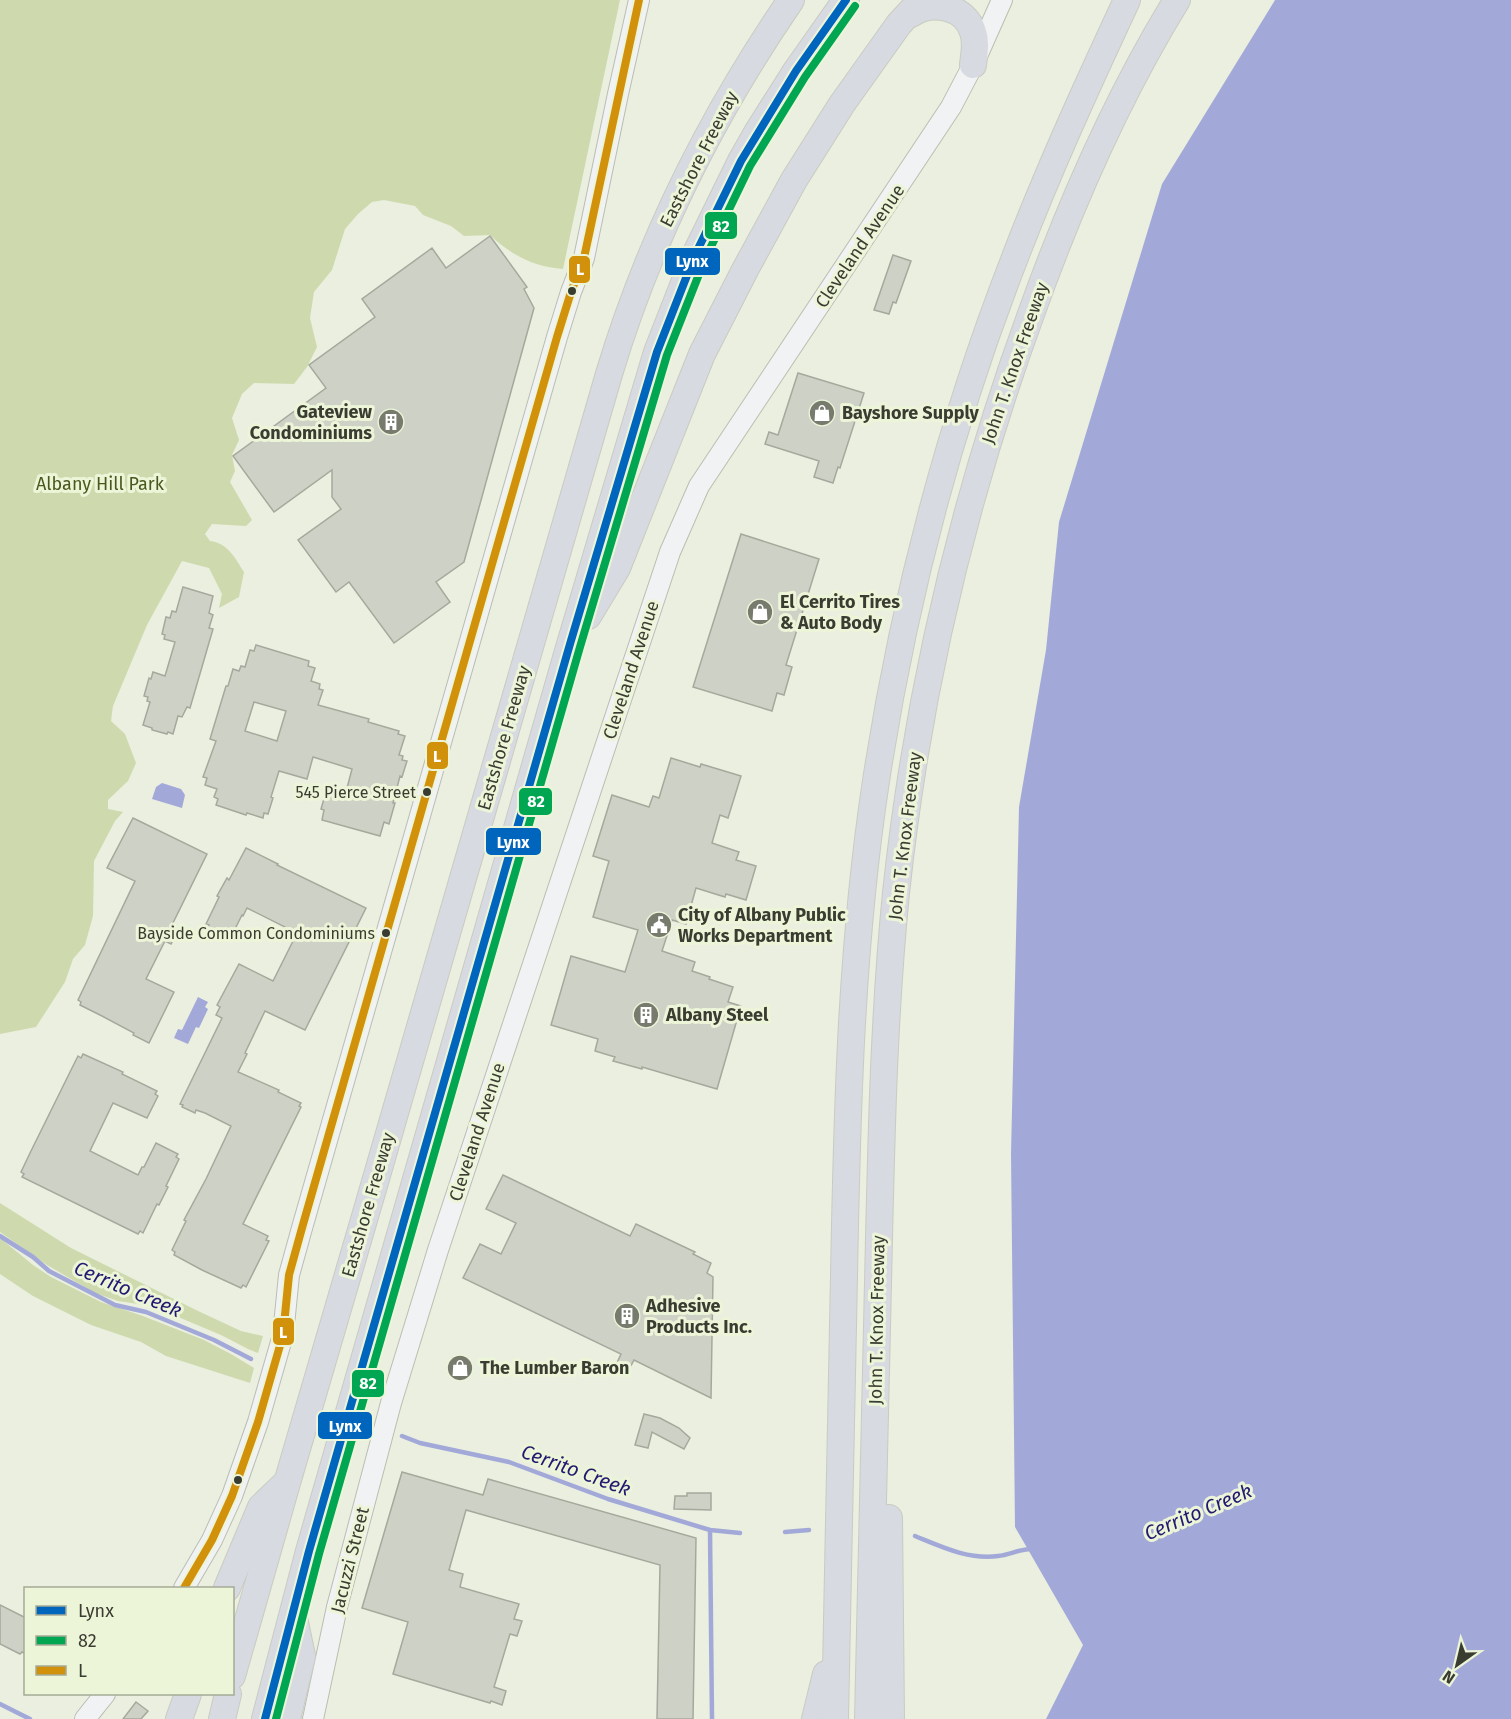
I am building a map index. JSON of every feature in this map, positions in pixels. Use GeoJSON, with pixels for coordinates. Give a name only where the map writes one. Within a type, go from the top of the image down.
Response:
{"type":"FeatureCollection","features":[{"type":"Feature","properties":{"kind":"highway"},"geometry":{"type":"LineString","coordinates":[[738,83],[784,0]]}},
{"type":"Feature","properties":{"kind":"highway","name":"Eastshore Freeway"},"geometry":{"type":"LineString","coordinates":[[234,1669],[619,341],[645,270],[704,144],[756,52],[791,0]]}},
{"type":"Feature","properties":{"kind":"highway","name":"Eastshore Freeway"},"geometry":{"type":"LineString","coordinates":[[265,1719],[309,1551],[570,644],[654,363],[694,255],[724,193],[758,131],[796,71],[846,0]]}},
{"type":"Feature","properties":{"kind":"highway"},"geometry":{"type":"LineString","coordinates":[[570,644],[617,568],[694,372],[730,297],[773,217],[842,104],[899,24],[925,0]]}},
{"type":"Feature","properties":{"kind":"highway"},"geometry":{"type":"LineString","coordinates":[[1077,108],[1118,0]]}},
{"type":"Feature","properties":{"kind":"highway","name":"John T. Knox Freeway"},"geometry":{"type":"LineString","coordinates":[[835,1719],[849,1057],[860,912],[876,780],[912,593],[959,421],[989,326],[1037,201],[1127,0]]}},
{"type":"Feature","properties":{"kind":"highway","name":"John T. Knox Freeway"},"geometry":{"type":"LineString","coordinates":[[868,1719],[884,1065],[893,927],[912,781],[937,641],[952,574],[1000,404],[1029,318],[1091,163],[1120,102],[1174,0]]}},
{"type":"Feature","properties":{"kind":"highway"},"geometry":{"type":"LineString","coordinates":[[899,24],[924,7],[941,6],[957,12],[973,31],[975,46],[973,65]]}},
{"type":"Feature","properties":{"kind":"highway"},"geometry":{"type":"LineString","coordinates":[[876,1378],[888,1404],[891,1719]]}},
{"type":"Feature","properties":{"kind":"highway"},"geometry":{"type":"LineString","coordinates":[[227,1587],[261,1507],[287,1482]]}},
{"type":"Feature","properties":{"kind":"highway"},"geometry":{"type":"LineString","coordinates":[[287,1719],[302,1656],[293,1612]]}},
{"type":"Feature","properties":{"kind":"highway"},"geometry":{"type":"LineString","coordinates":[[815,1719],[837,1630]]}},
{"type":"Feature","properties":{"kind":"highway"},"geometry":{"type":"LineString","coordinates":[[179,1719],[188,1695]]}},
{"type":"Feature","properties":{"kind":"highway"},"geometry":{"type":"LineString","coordinates":[[222,1719],[228,1695]]}},
{"type":"Feature","properties":{"kind":"street"},"geometry":{"type":"LineString","coordinates":[[185,1587],[212,1540],[238,1482],[283,1335],[289,1275],[302,1228],[557,337],[584,258],[639,0]]}},
{"type":"Feature","properties":{"kind":"street","name":"Cleveland Avenue"},"geometry":{"type":"LineString","coordinates":[[391,1403],[438,1250],[675,541],[699,486],[963,87],[1002,0]]}},
{"type":"Feature","properties":{"kind":"street","name":"Jacuzzi Street"},"geometry":{"type":"LineString","coordinates":[[313,1719],[337,1607],[391,1403]]}},
{"type":"Feature","properties":{"kind":"street"},"geometry":{"type":"LineString","coordinates":[[85,1719],[104,1695]]}},
{"type":"Feature","properties":{"kind":"green space","name":"Albany Hill Park"},"geometry":{"type":"Polygon","coordinates":[[[0,0],[620,0],[563,269],[542,266],[523,259],[490,235],[464,236],[451,226],[423,215],[415,206],[384,200],[372,202],[345,229],[332,270],[314,292],[310,318],[317,347],[307,367],[294,384],[254,383],[242,394],[232,418],[239,440],[232,455],[235,471],[230,482],[252,520],[246,526],[212,524],[205,534],[210,541],[226,548],[244,572],[239,597],[219,608],[222,594],[209,568],[182,561],[147,625],[113,706],[111,721],[125,734],[136,763],[128,781],[108,800],[108,809],[123,812],[115,821],[94,861],[93,916],[85,945],[73,959],[65,982],[36,1027],[0,1034],[0,0]]]}},
{"type":"Feature","properties":{"kind":"green space"},"geometry":{"type":"Polygon","coordinates":[[[0,1203],[71,1248],[241,1331],[263,1336],[258,1353],[152,1306],[118,1301],[95,1293],[47,1265],[0,1232],[0,1203]]]}},
{"type":"Feature","properties":{"kind":"green space"},"geometry":{"type":"Polygon","coordinates":[[[0,1238],[51,1277],[101,1302],[204,1340],[231,1354],[254,1368],[250,1383],[166,1356],[141,1342],[91,1325],[33,1296],[0,1274],[0,1238]]]}},
{"type":"Feature","properties":{"kind":"water"},"geometry":{"type":"Polygon","coordinates":[[[1275,0],[1511,0],[1511,1719],[1046,1719],[1083,1645],[1015,1527],[1011,1154],[1019,807],[1046,650],[1059,522],[1162,184],[1275,0]]]}},
{"type":"Feature","properties":{"kind":"water"},"geometry":{"type":"Polygon","coordinates":[[[162,783],[181,789],[185,795],[182,808],[152,799],[156,787],[162,783]]]}},
{"type":"Feature","properties":{"kind":"water"},"geometry":{"type":"Polygon","coordinates":[[[198,997],[208,1002],[205,1007],[208,1009],[188,1044],[174,1038],[178,1029],[182,1030],[198,997]]]}},
{"type":"Feature","properties":{"kind":"building","name":"Gateview Condominiums"},"geometry":{"type":"Polygon","coordinates":[[[490,236],[527,287],[524,289],[534,308],[464,562],[436,582],[450,602],[394,643],[349,582],[336,592],[298,540],[341,509],[332,497],[332,470],[274,512],[233,456],[326,388],[309,365],[375,317],[362,299],[432,248],[446,268],[490,236]]]}},
{"type":"Feature","properties":{"kind":"building"},"geometry":{"type":"Polygon","coordinates":[[[893,255],[911,261],[896,303],[893,302],[889,314],[874,310],[893,255]]]}},
{"type":"Feature","properties":{"kind":"building","name":"Bayshore Supply"},"geometry":{"type":"Polygon","coordinates":[[[798,373],[864,393],[833,483],[814,477],[819,461],[765,444],[769,432],[778,435],[798,373]]]}},
{"type":"Feature","properties":{"kind":"building","name":"El Cerrito Tires & Auto Body"},"geometry":{"type":"Polygon","coordinates":[[[741,534],[819,559],[786,665],[792,667],[784,695],[777,693],[772,711],[693,687],[741,534]]]}},
{"type":"Feature","properties":{"kind":"building"},"geometry":{"type":"Polygon","coordinates":[[[183,587],[213,596],[209,613],[213,615],[209,628],[213,629],[190,708],[187,707],[182,717],[178,716],[173,734],[168,732],[167,734],[143,725],[150,702],[147,701],[148,697],[144,696],[153,672],[165,676],[175,642],[164,639],[165,635],[162,634],[166,617],[170,618],[172,611],[176,612],[183,587]]]}},
{"type":"Feature","properties":{"kind":"building"},"geometry":{"type":"Polygon","coordinates":[[[256,645],[309,661],[308,666],[315,668],[311,681],[320,684],[319,689],[323,690],[318,705],[369,719],[368,722],[399,731],[398,734],[405,736],[399,755],[403,756],[402,760],[407,761],[402,777],[400,776],[389,824],[384,822],[380,836],[322,820],[324,810],[321,809],[326,792],[329,794],[330,788],[346,792],[352,769],[313,757],[307,779],[279,771],[268,814],[264,813],[263,818],[216,805],[218,799],[214,797],[217,789],[205,785],[207,778],[203,777],[216,741],[210,739],[233,669],[239,671],[241,666],[245,667],[250,650],[254,651],[256,645]],[[254,702],[245,731],[277,741],[286,711],[254,702]]]}},
{"type":"Feature","properties":{"kind":"building"},"geometry":{"type":"Polygon","coordinates":[[[671,758],[741,776],[728,818],[720,815],[712,843],[739,852],[736,860],[756,866],[746,900],[726,894],[725,897],[696,888],[686,924],[672,920],[662,951],[695,962],[692,971],[733,987],[728,1002],[741,1006],[717,1089],[613,1061],[615,1057],[595,1051],[598,1039],[551,1025],[571,956],[625,972],[638,930],[593,917],[609,861],[593,856],[612,795],[649,807],[653,796],[659,798],[671,758]]]}},
{"type":"Feature","properties":{"kind":"building"},"geometry":{"type":"Polygon","coordinates":[[[133,818],[207,854],[171,927],[178,931],[171,944],[165,941],[146,979],[174,992],[149,1043],[80,1005],[81,1002],[78,1000],[135,881],[107,868],[133,818]]]}},
{"type":"Feature","properties":{"kind":"building"},"geometry":{"type":"Polygon","coordinates":[[[246,848],[366,908],[305,1030],[265,1011],[238,1072],[279,1090],[278,1092],[301,1103],[243,1224],[268,1236],[266,1240],[269,1241],[246,1287],[243,1285],[241,1288],[174,1255],[175,1252],[172,1250],[186,1221],[184,1220],[231,1126],[205,1113],[196,1110],[195,1113],[180,1104],[222,1018],[216,1015],[220,1007],[217,1005],[239,964],[273,981],[297,933],[247,908],[230,939],[207,928],[209,925],[206,924],[219,897],[217,896],[227,878],[229,880],[246,848]]]}},
{"type":"Feature","properties":{"kind":"building"},"geometry":{"type":"Polygon","coordinates":[[[83,1054],[157,1091],[155,1094],[158,1096],[147,1118],[113,1103],[90,1151],[138,1175],[156,1143],[178,1154],[176,1157],[179,1159],[166,1186],[168,1187],[143,1233],[140,1231],[138,1234],[22,1177],[24,1174],[21,1172],[72,1068],[78,1056],[81,1058],[83,1054]]]}},
{"type":"Feature","properties":{"kind":"building","name":"Adhesive Products Inc."},"geometry":{"type":"Polygon","coordinates":[[[503,1175],[630,1236],[636,1224],[695,1252],[693,1254],[711,1263],[707,1273],[713,1277],[711,1398],[634,1360],[627,1373],[615,1367],[621,1354],[463,1278],[480,1244],[501,1254],[516,1223],[486,1209],[503,1175]]]}},
{"type":"Feature","properties":{"kind":"building"},"geometry":{"type":"Polygon","coordinates":[[[644,1414],[660,1418],[679,1428],[690,1438],[684,1449],[652,1432],[648,1448],[635,1445],[644,1414]]]}},
{"type":"Feature","properties":{"kind":"building"},"geometry":{"type":"Polygon","coordinates":[[[402,1472],[483,1495],[488,1479],[696,1538],[693,1719],[657,1719],[660,1565],[466,1510],[449,1570],[463,1574],[460,1587],[519,1604],[514,1619],[522,1621],[517,1636],[510,1634],[494,1687],[506,1691],[502,1705],[393,1674],[408,1622],[362,1608],[402,1472]]]}},
{"type":"Feature","properties":{"kind":"building"},"geometry":{"type":"Polygon","coordinates":[[[687,1493],[711,1493],[711,1510],[674,1509],[675,1496],[687,1496],[687,1493]]]}},
{"type":"Feature","properties":{"kind":"building"},"geometry":{"type":"Polygon","coordinates":[[[0,1605],[24,1617],[24,1653],[20,1654],[0,1644],[0,1605]]]}},
{"type":"Feature","properties":{"kind":"building"},"geometry":{"type":"Polygon","coordinates":[[[136,1702],[148,1711],[141,1719],[123,1719],[136,1702]]]}},
{"type":"Feature","properties":{"kind":"waterway","name":"Cerrito Creek"},"geometry":{"type":"LineString","coordinates":[[0,1236],[33,1257],[49,1271],[115,1305],[146,1312],[214,1340],[251,1359]]}},
{"type":"Feature","properties":{"kind":"waterway","name":"Cerrito Creek"},"geometry":{"type":"LineString","coordinates":[[402,1436],[420,1443],[509,1462],[608,1499],[710,1530],[740,1533]]}},
{"type":"Feature","properties":{"kind":"waterway"},"geometry":{"type":"LineString","coordinates":[[710,1530],[712,1719]]}},
{"type":"Feature","properties":{"kind":"waterway","name":"Cerrito Creek"},"geometry":{"type":"LineString","coordinates":[[785,1532],[809,1530]]}},
{"type":"Feature","properties":{"kind":"waterway","name":"Cerrito Creek"},"geometry":{"type":"LineString","coordinates":[[915,1536],[956,1552],[977,1556],[998,1556],[1031,1549]]}},
{"type":"Feature","properties":{"kind":"waterway"},"geometry":{"type":"LineString","coordinates":[[0,1704],[30,1719]]}},
{"type":"Feature","properties":{"kind":"transit line","name":"L"},"geometry":{"type":"LineString","coordinates":[[185,1587],[212,1540],[232,1496],[258,1422],[283,1335],[289,1275],[302,1228],[557,337],[584,258],[639,0]]}},
{"type":"Feature","properties":{"kind":"transit line","name":"Lynx"},"geometry":{"type":"LineString","coordinates":[[265,1719],[309,1551],[570,644],[657,352],[695,255],[741,161],[796,71],[846,0]]}},
{"type":"Feature","properties":{"kind":"transit line","name":"82"},"geometry":{"type":"LineString","coordinates":[[276,1719],[319,1554],[580,647],[667,355],[705,259],[750,166],[805,77],[855,6]]}},
{"type":"Feature","properties":{"kind":"place","name":"Bayshore Supply"},"geometry":{"type":"Point","coordinates":[822,413]}},
{"type":"Feature","properties":{"kind":"place","name":"Gateview Condominiums"},"geometry":{"type":"Point","coordinates":[391,422]}},
{"type":"Feature","properties":{"kind":"place","name":"El Cerrito Tires & Auto Body"},"geometry":{"type":"Point","coordinates":[760,612]}},
{"type":"Feature","properties":{"kind":"place","name":"545 Pierce Street"},"geometry":{"type":"Point","coordinates":[427,792]}},
{"type":"Feature","properties":{"kind":"place","name":"City of Albany Public Works Department"},"geometry":{"type":"Point","coordinates":[659,925]}},
{"type":"Feature","properties":{"kind":"place","name":"Bayside Common Condominiums"},"geometry":{"type":"Point","coordinates":[386,933]}},
{"type":"Feature","properties":{"kind":"place","name":"Albany Steel"},"geometry":{"type":"Point","coordinates":[646,1015]}},
{"type":"Feature","properties":{"kind":"place","name":"Adhesive Products Inc."},"geometry":{"type":"Point","coordinates":[627,1316]}},
{"type":"Feature","properties":{"kind":"place","name":"The Lumber Baron"},"geometry":{"type":"Point","coordinates":[460,1368]}}]}
